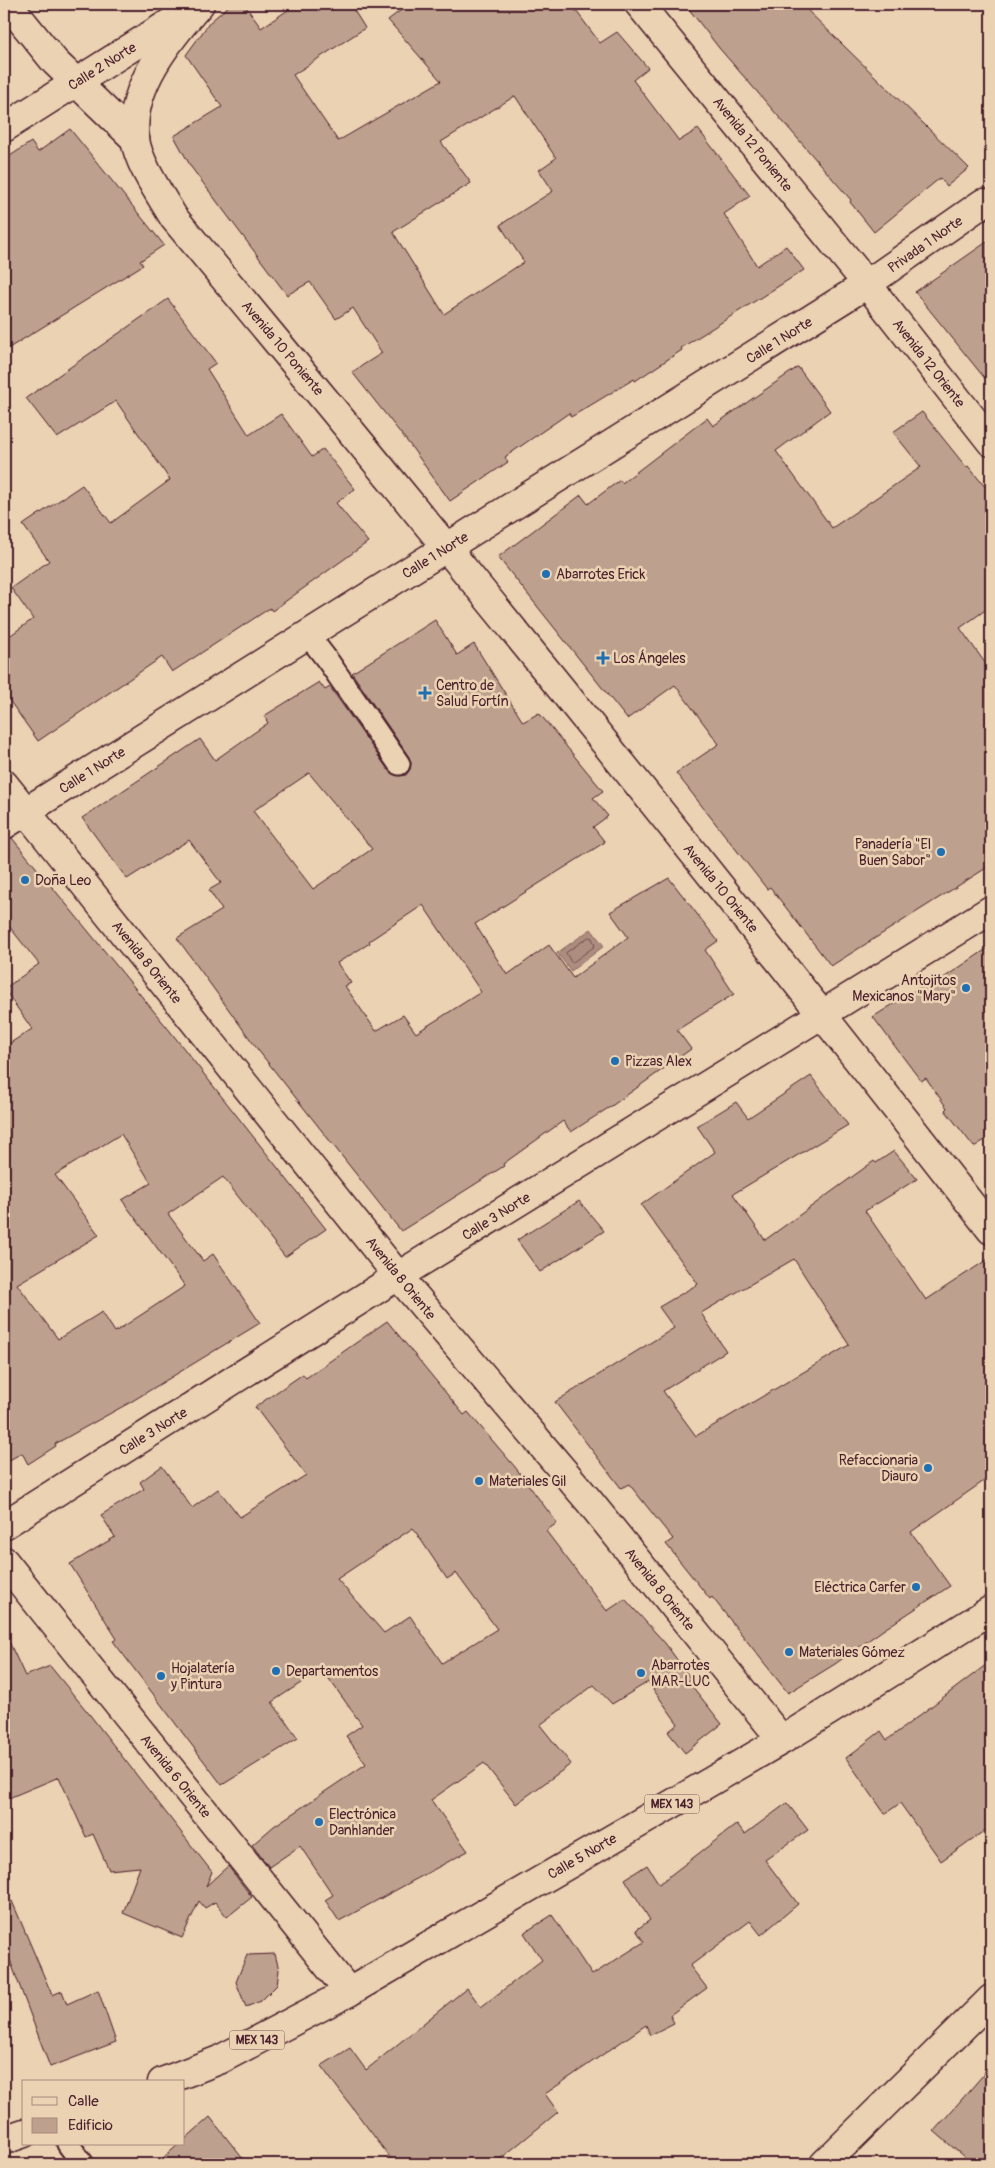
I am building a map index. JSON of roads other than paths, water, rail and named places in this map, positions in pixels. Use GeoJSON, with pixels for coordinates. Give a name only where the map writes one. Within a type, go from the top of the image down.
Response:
{"type":"FeatureCollection","features":[{"type":"Feature","properties":{"kind":"street","name":"Avenida 10 Poniente"},"geometry":{"type":"LineString","coordinates":[[8,4],[55,62],[135,139]]}},
{"type":"Feature","properties":{"kind":"street","name":"Avenida 10 Poniente"},"geometry":{"type":"LineString","coordinates":[[199,4],[149,73],[136,105],[135,139],[147,172],[174,218],[447,548]]}},
{"type":"Feature","properties":{"kind":"street","name":"Calle 2 Norte"},"geometry":{"type":"LineString","coordinates":[[4,128],[199,4]]}},
{"type":"Feature","properties":{"kind":"street","name":"Avenida 12 Poniente"},"geometry":{"type":"LineString","coordinates":[[639,4],[867,284]]}},
{"type":"Feature","properties":{"kind":"street","name":"Privada 1 Norte"},"geometry":{"type":"LineString","coordinates":[[867,284],[983,203]]}},
{"type":"Feature","properties":{"kind":"street","name":"Avenida 12 Oriente"},"geometry":{"type":"LineString","coordinates":[[867,284],[991,442]]}},
{"type":"Feature","properties":{"kind":"street","name":"Calle 1 Norte"},"geometry":{"type":"LineString","coordinates":[[4,826],[867,284]]}},
{"type":"Feature","properties":{"kind":"street","name":"Avenida 10 Oriente"},"geometry":{"type":"LineString","coordinates":[[447,548],[823,1014],[991,1230]]}},
{"type":"Feature","properties":{"kind":"street","name":"Avenida 8 Oriente"},"geometry":{"type":"LineString","coordinates":[[4,784],[398,1276],[589,1501],[782,1740]]}},
{"type":"Feature","properties":{"kind":"street","name":"Calle 3 Norte"},"geometry":{"type":"LineString","coordinates":[[4,1525],[398,1276],[991,910]]}},
{"type":"Feature","properties":{"kind":"street","name":"Avenida 6 Oriente"},"geometry":{"type":"LineString","coordinates":[[4,1560],[349,1992]]}},
{"type":"Feature","properties":{"kind":"street","name":"Calle 5 Norte"},"geometry":{"type":"LineString","coordinates":[[167,2080],[219,2060],[349,1992],[782,1740],[991,1610]]}},
{"type":"Feature","properties":{"kind":"street"},"geometry":{"type":"LineString","coordinates":[[824,2164],[991,1999]]}},
{"type":"Feature","properties":{"kind":"street"},"geometry":{"type":"LineString","coordinates":[[4,2140],[22,2134]]}},
{"type":"Feature","properties":{"kind":"lane"},"geometry":{"type":"LineString","coordinates":[[308,635],[399,764]]}},
{"type":"Feature","properties":{"kind":"lane"},"geometry":{"type":"LineString","coordinates":[[70,2146],[83,2164]]}},
{"type":"Feature","properties":{"kind":"water"},"geometry":{"type":"Polygon","coordinates":[[[591,929],[604,946],[571,971],[557,953],[591,929]]]}},
{"type":"Feature","properties":{"kind":"place","name":"Abarrotes Erick"},"geometry":{"type":"Point","coordinates":[546,574]}},
{"type":"Feature","properties":{"kind":"place","name":"Los Ángeles"},"geometry":{"type":"Point","coordinates":[603,658]}},
{"type":"Feature","properties":{"kind":"place","name":"Centro de Salud Fortín"},"geometry":{"type":"Point","coordinates":[425,693]}},
{"type":"Feature","properties":{"kind":"place","name":"Panadería \"El Buen Sabor\""},"geometry":{"type":"Point","coordinates":[941,852]}},
{"type":"Feature","properties":{"kind":"place","name":"Doña Leo"},"geometry":{"type":"Point","coordinates":[25,880]}},
{"type":"Feature","properties":{"kind":"place","name":"Antojitos Mexicanos \"Mary\""},"geometry":{"type":"Point","coordinates":[966,988]}},
{"type":"Feature","properties":{"kind":"place","name":"Pizzas Alex"},"geometry":{"type":"Point","coordinates":[615,1061]}},
{"type":"Feature","properties":{"kind":"place","name":"Refaccionaria Diauro"},"geometry":{"type":"Point","coordinates":[928,1468]}},
{"type":"Feature","properties":{"kind":"place","name":"Materiales Gil"},"geometry":{"type":"Point","coordinates":[479,1481]}},
{"type":"Feature","properties":{"kind":"place","name":"Eléctrica Carfer"},"geometry":{"type":"Point","coordinates":[916,1587]}},
{"type":"Feature","properties":{"kind":"place","name":"Materiales Gómez"},"geometry":{"type":"Point","coordinates":[789,1652]}},
{"type":"Feature","properties":{"kind":"place","name":"Departamentos"},"geometry":{"type":"Point","coordinates":[276,1671]}},
{"type":"Feature","properties":{"kind":"place","name":"Abarrotes MAR-LUC"},"geometry":{"type":"Point","coordinates":[641,1673]}},
{"type":"Feature","properties":{"kind":"place","name":"Hojalatería y Pintura"},"geometry":{"type":"Point","coordinates":[161,1676]}},
{"type":"Feature","properties":{"kind":"place","name":"Electrónica Danhlander"},"geometry":{"type":"Point","coordinates":[319,1822]}}]}
